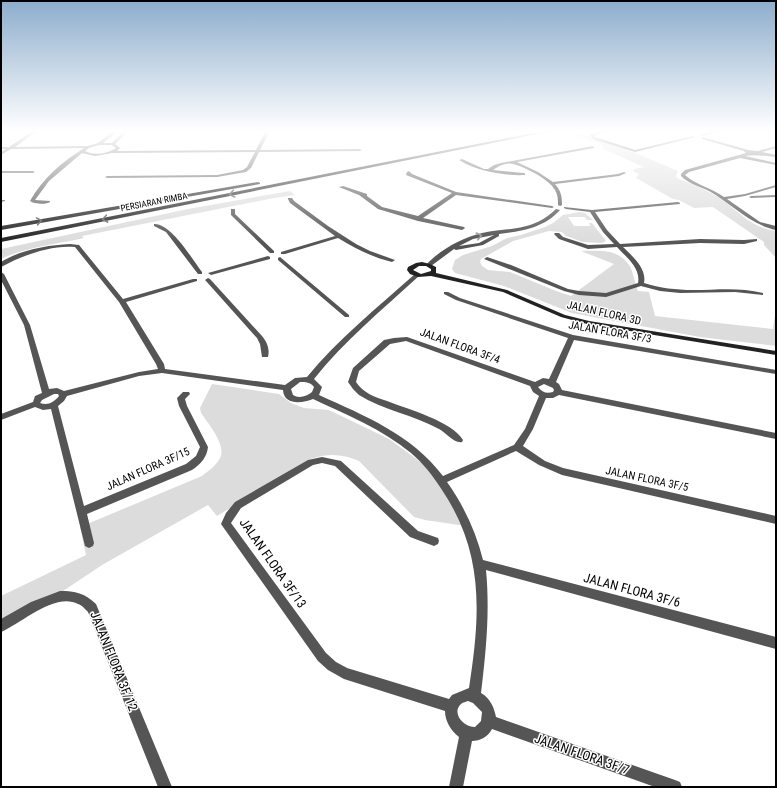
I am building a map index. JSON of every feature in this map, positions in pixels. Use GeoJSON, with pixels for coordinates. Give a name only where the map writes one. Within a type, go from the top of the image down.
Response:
{"type":"FeatureCollection","features":[{"type":"Feature","properties":{"kind":"street"},"geometry":{"type":"LineString","coordinates":[[48,202],[32,201],[36,191],[58,169]]}},
{"type":"Feature","properties":{"kind":"street"},"geometry":{"type":"LineString","coordinates":[[107,177],[223,176],[248,169]]}},
{"type":"Feature","properties":{"kind":"street","name":"PERSIARAN RIMBA"},"geometry":{"type":"LineString","coordinates":[[1,228],[194,195],[332,169]]}},
{"type":"Feature","properties":{"kind":"street","name":"PERSIARAN RIMBA"},"geometry":{"type":"LineString","coordinates":[[1,240],[357,169]]}},
{"type":"Feature","properties":{"kind":"street"},"geometry":{"type":"LineString","coordinates":[[479,169],[523,174]]}},
{"type":"Feature","properties":{"kind":"street"},"geometry":{"type":"LineString","coordinates":[[489,171],[492,169]]}},
{"type":"Feature","properties":{"kind":"street"},"geometry":{"type":"LineString","coordinates":[[429,265],[453,248],[481,244],[498,234],[536,225],[550,217],[559,207],[560,195],[553,183],[527,169]]}},
{"type":"Feature","properties":{"kind":"street"},"geometry":{"type":"LineString","coordinates":[[696,169],[685,172],[683,175],[688,180],[724,198],[761,224],[776,228]]}},
{"type":"Feature","properties":{"kind":"street"},"geometry":{"type":"LineString","coordinates":[[1,172],[33,172]]}},
{"type":"Feature","properties":{"kind":"street"},"geometry":{"type":"LineString","coordinates":[[410,172],[408,174],[455,193],[552,207],[592,211],[678,203]]}},
{"type":"Feature","properties":{"kind":"street"},"geometry":{"type":"LineString","coordinates":[[553,183],[619,175],[624,173]]}},
{"type":"Feature","properties":{"kind":"street"},"geometry":{"type":"LineString","coordinates":[[740,196],[776,186]]}},
{"type":"Feature","properties":{"kind":"street"},"geometry":{"type":"LineString","coordinates":[[341,187],[360,193],[380,208],[418,219],[462,228]]}},
{"type":"Feature","properties":{"kind":"street"},"geometry":{"type":"LineString","coordinates":[[418,219],[455,193]]}},
{"type":"Feature","properties":{"kind":"street"},"geometry":{"type":"LineString","coordinates":[[724,198],[740,196],[776,196]]}},
{"type":"Feature","properties":{"kind":"street"},"geometry":{"type":"LineString","coordinates":[[290,199],[339,236],[380,258],[392,260]]}},
{"type":"Feature","properties":{"kind":"street"},"geometry":{"type":"LineString","coordinates":[[233,210],[233,214],[270,255]]}},
{"type":"Feature","properties":{"kind":"street"},"geometry":{"type":"LineString","coordinates":[[592,211],[605,231],[638,266],[642,280],[641,284]]}},
{"type":"Feature","properties":{"kind":"street"},"geometry":{"type":"LineString","coordinates":[[156,225],[168,231],[200,273],[210,277],[260,337],[264,344],[265,354]]}},
{"type":"Feature","properties":{"kind":"street"},"geometry":{"type":"LineString","coordinates":[[557,234],[561,238],[584,246],[618,246],[700,241],[744,242],[755,240]]}},
{"type":"Feature","properties":{"kind":"street"},"geometry":{"type":"LineString","coordinates":[[122,301],[195,280],[200,281],[270,255],[282,256],[339,236]]}},
{"type":"Feature","properties":{"kind":"street"},"geometry":{"type":"LineString","coordinates":[[1,265],[14,258],[36,252],[66,245],[77,246],[122,301],[160,364],[162,371]]}},
{"type":"Feature","properties":{"kind":"street"},"geometry":{"type":"LineString","coordinates":[[282,256],[347,316]]}},
{"type":"Feature","properties":{"kind":"street"},"geometry":{"type":"LineString","coordinates":[[487,260],[509,266],[566,290],[583,294],[606,295],[641,284],[653,288],[685,292],[739,290],[761,294]]}},
{"type":"Feature","properties":{"kind":"street"},"geometry":{"type":"LineString","coordinates":[[310,380],[320,366],[347,339],[417,275],[410,270],[412,266],[418,264],[429,265],[434,268],[434,272],[432,274]]}},
{"type":"Feature","properties":{"kind":"street"},"geometry":{"type":"LineString","coordinates":[[195,280],[194,276],[200,273]]}},
{"type":"Feature","properties":{"kind":"street","name":"JALAN FLORA 3D"},"geometry":{"type":"LineString","coordinates":[[417,275],[425,276],[432,274],[505,291],[563,316],[589,323],[776,353]]}},
{"type":"Feature","properties":{"kind":"street"},"geometry":{"type":"LineString","coordinates":[[1,276],[27,325],[46,393]]}},
{"type":"Feature","properties":{"kind":"street","name":"JALAN FLORA 3F/3"},"geometry":{"type":"LineString","coordinates":[[446,293],[458,299],[572,337],[776,372]]}},
{"type":"Feature","properties":{"kind":"street"},"geometry":{"type":"LineString","coordinates":[[551,383],[572,337]]}},
{"type":"Feature","properties":{"kind":"street","name":"JALAN FLORA 3F/4"},"geometry":{"type":"LineString","coordinates":[[459,440],[444,427],[370,398],[359,392],[354,387],[352,382],[356,370],[387,342],[407,339],[535,385]]}},
{"type":"Feature","properties":{"kind":"street"},"geometry":{"type":"LineString","coordinates":[[36,404],[38,398],[46,393],[57,391],[63,394],[135,375],[162,371],[287,388]]}},
{"type":"Feature","properties":{"kind":"street"},"geometry":{"type":"LineString","coordinates":[[298,380],[310,380],[318,387],[318,390],[314,396],[306,400],[296,400],[287,394],[287,388],[298,380]]}},
{"type":"Feature","properties":{"kind":"street"},"geometry":{"type":"LineString","coordinates":[[558,392],[557,387],[551,383],[540,382],[534,387],[537,392],[543,395],[550,396],[558,392],[776,436]]}},
{"type":"Feature","properties":{"kind":"street"},"geometry":{"type":"LineString","coordinates":[[36,404],[43,408],[54,406],[62,400],[63,394]]}},
{"type":"Feature","properties":{"kind":"street","name":"JALAN FLORA 3F/15"},"geometry":{"type":"LineString","coordinates":[[82,511],[189,467],[200,458],[204,451],[202,443],[181,400],[186,394]]}},
{"type":"Feature","properties":{"kind":"street"},"geometry":{"type":"LineString","coordinates":[[442,480],[517,447],[531,426],[543,395]]}},
{"type":"Feature","properties":{"kind":"street"},"geometry":{"type":"LineString","coordinates":[[314,396],[392,434],[415,451],[442,480],[466,520],[477,550],[480,564],[483,615],[481,644],[474,695]]}},
{"type":"Feature","properties":{"kind":"street"},"geometry":{"type":"LineString","coordinates":[[1,417],[36,404]]}},
{"type":"Feature","properties":{"kind":"street"},"geometry":{"type":"LineString","coordinates":[[54,406],[89,543]]}},
{"type":"Feature","properties":{"kind":"street","name":"JALAN FLORA 3F/5"},"geometry":{"type":"LineString","coordinates":[[517,447],[542,463],[562,471],[776,520]]}},
{"type":"Feature","properties":{"kind":"street","name":"JALAN FLORA 3F/13"},"geometry":{"type":"LineString","coordinates":[[434,541],[414,534],[338,463],[322,460],[311,462],[238,505],[226,524],[322,657],[332,666],[344,673],[452,707]]}},
{"type":"Feature","properties":{"kind":"street","name":"JALAN FLORA 3F/6"},"geometry":{"type":"LineString","coordinates":[[480,564],[776,643]]}},
{"type":"Feature","properties":{"kind":"street","name":"JALAN FLORA 3F/12"},"geometry":{"type":"LineString","coordinates":[[1,626],[58,596],[66,595],[79,597],[88,603],[92,608],[165,787]]}},
{"type":"Feature","properties":{"kind":"street"},"geometry":{"type":"LineString","coordinates":[[467,694],[474,695],[481,699],[486,705],[488,713],[488,721],[485,728],[480,733],[473,735],[466,734],[459,729],[454,722],[451,714],[452,707],[455,700],[460,696],[467,694]]}},
{"type":"Feature","properties":{"kind":"street","name":"JALAN FLORA 3F/7"},"geometry":{"type":"LineString","coordinates":[[488,721],[675,787]]}},
{"type":"Feature","properties":{"kind":"street"},"geometry":{"type":"LineString","coordinates":[[456,787],[466,734]]}},
{"type":"Feature","properties":{"kind":"shaded area"},"geometry":{"type":"Polygon","coordinates":[[[634,169],[673,169],[678,171],[676,176],[679,179],[718,197],[758,226],[776,231],[776,258],[764,245],[764,242],[713,207],[694,208],[679,200],[673,199],[636,178],[639,174],[633,171],[634,169]]]}},
{"type":"Feature","properties":{"kind":"shaded area"},"geometry":{"type":"Polygon","coordinates":[[[290,191],[295,195],[82,236],[84,238],[31,249],[1,259],[1,249],[188,209],[290,191]]]}},
{"type":"Feature","properties":{"kind":"shaded area"},"geometry":{"type":"Polygon","coordinates":[[[579,212],[585,213],[593,220],[587,220],[585,217],[568,217],[574,226],[590,226],[589,223],[592,223],[606,241],[602,243],[583,242],[566,236],[562,232],[549,231],[513,241],[481,259],[480,262],[482,266],[488,270],[510,272],[571,296],[614,264],[581,251],[601,251],[613,253],[624,260],[630,267],[638,291],[649,292],[655,316],[773,329],[776,308],[776,346],[700,337],[572,313],[504,286],[455,273],[452,269],[455,260],[463,255],[492,246],[507,238],[545,227],[563,215],[579,212]]]}},
{"type":"Feature","properties":{"kind":"shaded area"},"geometry":{"type":"Polygon","coordinates":[[[212,384],[279,394],[291,403],[304,408],[329,410],[389,439],[422,463],[444,490],[466,526],[414,517],[359,461],[335,455],[317,457],[311,459],[217,516],[208,505],[102,565],[42,605],[1,628],[1,596],[86,555],[80,527],[202,476],[212,468],[220,458],[221,447],[212,428],[201,413],[200,408],[212,384]]]}}]}
